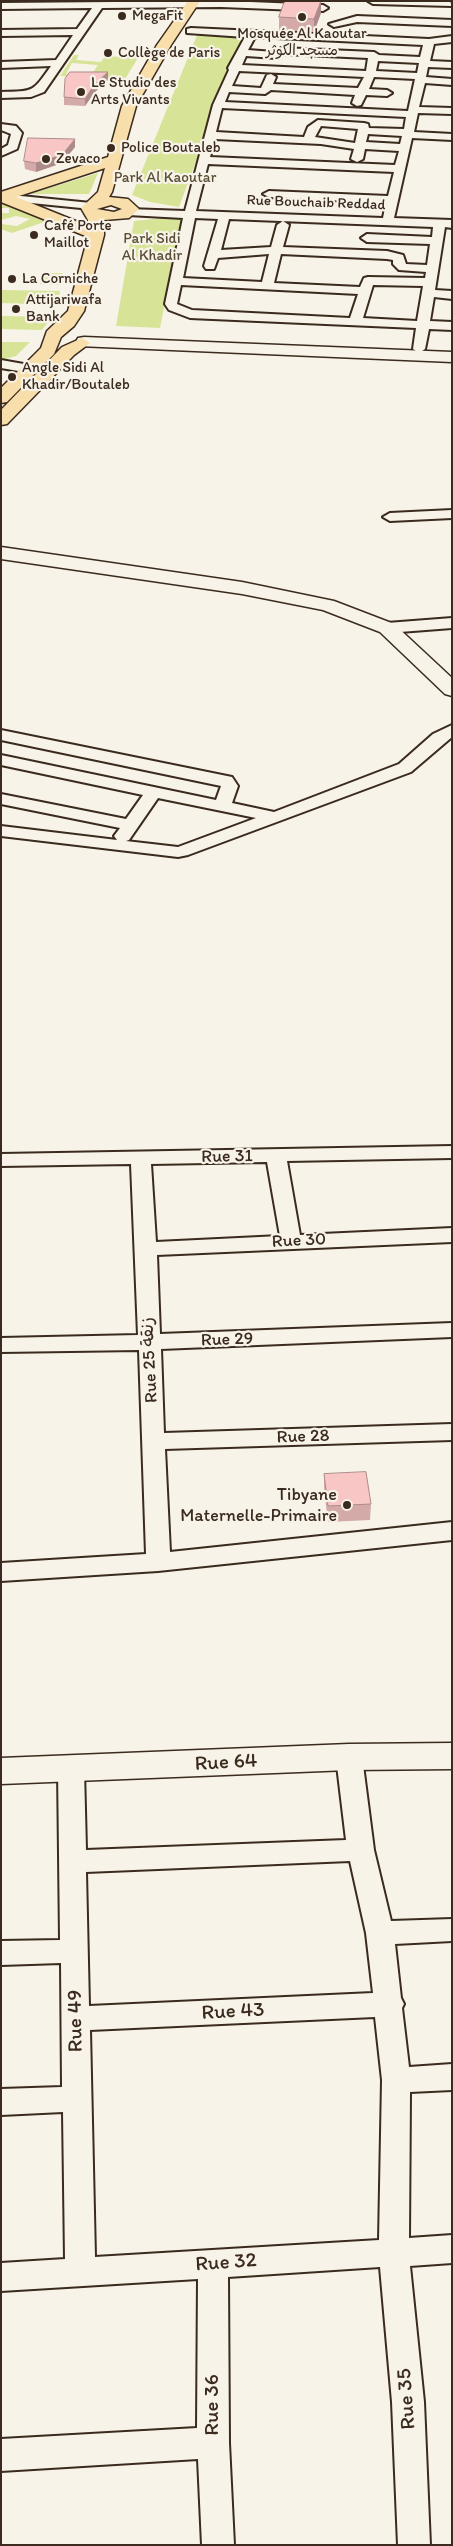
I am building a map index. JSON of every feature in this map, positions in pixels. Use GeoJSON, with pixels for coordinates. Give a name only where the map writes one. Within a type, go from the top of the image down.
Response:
{"type":"FeatureCollection","features":[{"type":"Feature","properties":{"kind":"main road"},"geometry":{"type":"LineString","coordinates":[[183,47],[208,3]]}},
{"type":"Feature","properties":{"kind":"main road"},"geometry":{"type":"LineString","coordinates":[[1,398],[48,350],[56,335],[70,321],[79,305],[96,235],[94,208],[105,192],[129,106],[164,46],[192,4]]}},
{"type":"Feature","properties":{"kind":"main road"},"geometry":{"type":"LineString","coordinates":[[2,197],[113,160]]}},
{"type":"Feature","properties":{"kind":"main road"},"geometry":{"type":"LineString","coordinates":[[2,197],[96,235]]}},
{"type":"Feature","properties":{"kind":"main road"},"geometry":{"type":"LineString","coordinates":[[94,208],[105,216],[125,205]]}},
{"type":"Feature","properties":{"kind":"main road"},"geometry":{"type":"LineString","coordinates":[[117,229],[125,205]]}},
{"type":"Feature","properties":{"kind":"main road"},"geometry":{"type":"LineString","coordinates":[[93,311],[98,292]]}},
{"type":"Feature","properties":{"kind":"main road"},"geometry":{"type":"LineString","coordinates":[[56,335],[65,344],[86,336],[452,350]]}},
{"type":"Feature","properties":{"kind":"main road"},"geometry":{"type":"LineString","coordinates":[[1,420],[68,351],[86,336],[452,357]]}},
{"type":"Feature","properties":{"kind":"main road"},"geometry":{"type":"LineString","coordinates":[[1,553],[259,591],[327,605],[355,614],[387,628],[452,690]]}},
{"type":"Feature","properties":{"kind":"main road","name":"Rue 64"},"geometry":{"type":"LineString","coordinates":[[1,1772],[349,1757],[452,1756]]}},
{"type":"Feature","properties":{"kind":"street"},"geometry":{"type":"LineString","coordinates":[[373,1],[448,13]]}},
{"type":"Feature","properties":{"kind":"street"},"geometry":{"type":"LineString","coordinates":[[1,6],[269,3],[323,8]]}},
{"type":"Feature","properties":{"kind":"street"},"geometry":{"type":"LineString","coordinates":[[1,95],[38,92],[99,5]]}},
{"type":"Feature","properties":{"kind":"street"},"geometry":{"type":"LineString","coordinates":[[357,19],[358,10],[448,13]]}},
{"type":"Feature","properties":{"kind":"street"},"geometry":{"type":"LineString","coordinates":[[333,26],[404,25],[448,13]]}},
{"type":"Feature","properties":{"kind":"street"},"geometry":{"type":"LineString","coordinates":[[191,31],[308,36],[357,19],[452,31]]}},
{"type":"Feature","properties":{"kind":"street"},"geometry":{"type":"LineString","coordinates":[[396,62],[404,25]]}},
{"type":"Feature","properties":{"kind":"street"},"geometry":{"type":"LineString","coordinates":[[333,26],[399,44],[452,39]]}},
{"type":"Feature","properties":{"kind":"street"},"geometry":{"type":"LineString","coordinates":[[1,33],[81,32]]}},
{"type":"Feature","properties":{"kind":"street"},"geometry":{"type":"LineString","coordinates":[[251,34],[233,68],[218,105],[185,216],[171,304],[182,312],[452,326]]}},
{"type":"Feature","properties":{"kind":"street"},"geometry":{"type":"LineString","coordinates":[[308,36],[307,61],[326,62],[344,69]]}},
{"type":"Feature","properties":{"kind":"street"},"geometry":{"type":"LineString","coordinates":[[388,221],[409,134],[410,103],[420,78],[428,42]]}},
{"type":"Feature","properties":{"kind":"street"},"geometry":{"type":"LineString","coordinates":[[241,53],[307,52]]}},
{"type":"Feature","properties":{"kind":"street"},"geometry":{"type":"LineString","coordinates":[[233,68],[295,70],[326,62],[372,55],[372,65],[357,103]]}},
{"type":"Feature","properties":{"kind":"street"},"geometry":{"type":"LineString","coordinates":[[295,70],[294,80],[344,69],[396,62],[452,65]]}},
{"type":"Feature","properties":{"kind":"street"},"geometry":{"type":"LineString","coordinates":[[1,65],[57,63]]}},
{"type":"Feature","properties":{"kind":"street"},"geometry":{"type":"LineString","coordinates":[[372,65],[420,78],[452,82]]}},
{"type":"Feature","properties":{"kind":"street"},"geometry":{"type":"LineString","coordinates":[[225,89],[264,91],[268,88],[312,101],[310,109]]}},
{"type":"Feature","properties":{"kind":"street"},"geometry":{"type":"LineString","coordinates":[[291,94],[388,88],[386,96],[448,111]]}},
{"type":"Feature","properties":{"kind":"street"},"geometry":{"type":"LineString","coordinates":[[325,124],[334,102],[383,104]]}},
{"type":"Feature","properties":{"kind":"street"},"geometry":{"type":"LineString","coordinates":[[218,105],[331,110],[410,103]]}},
{"type":"Feature","properties":{"kind":"street"},"geometry":{"type":"LineString","coordinates":[[214,119],[230,120]]}},
{"type":"Feature","properties":{"kind":"street"},"geometry":{"type":"LineString","coordinates":[[276,155],[310,135],[316,124],[363,126],[362,146],[355,167]]}},
{"type":"Feature","properties":{"kind":"street"},"geometry":{"type":"LineString","coordinates":[[251,126],[282,128],[310,135],[329,143],[406,148]]}},
{"type":"Feature","properties":{"kind":"street"},"geometry":{"type":"LineString","coordinates":[[1,127],[12,128],[17,133],[13,147],[1,153]]}},
{"type":"Feature","properties":{"kind":"street"},"geometry":{"type":"LineString","coordinates":[[282,128],[276,155],[257,204],[394,196]]}},
{"type":"Feature","properties":{"kind":"street"},"geometry":{"type":"LineString","coordinates":[[364,131],[409,134],[451,133]]}},
{"type":"Feature","properties":{"kind":"street"},"geometry":{"type":"LineString","coordinates":[[203,160],[276,155],[294,150],[319,153],[338,133]]}},
{"type":"Feature","properties":{"kind":"street"},"geometry":{"type":"LineString","coordinates":[[210,135],[250,138],[276,155],[355,167],[400,169]]}},
{"type":"Feature","properties":{"kind":"street"},"geometry":{"type":"LineString","coordinates":[[247,150],[250,138]]}},
{"type":"Feature","properties":{"kind":"street"},"geometry":{"type":"LineString","coordinates":[[360,186],[366,190],[394,196]]}},
{"type":"Feature","properties":{"kind":"street"},"geometry":{"type":"LineString","coordinates":[[2,197],[94,208]]}},
{"type":"Feature","properties":{"kind":"street"},"geometry":{"type":"LineString","coordinates":[[317,201],[347,207]]}},
{"type":"Feature","properties":{"kind":"street"},"geometry":{"type":"LineString","coordinates":[[316,226],[317,201]]}},
{"type":"Feature","properties":{"kind":"street","name":"Rue Bouchaib Reddad"},"geometry":{"type":"LineString","coordinates":[[224,219],[257,204],[316,226]]}},
{"type":"Feature","properties":{"kind":"street"},"geometry":{"type":"LineString","coordinates":[[125,205],[185,216],[224,219],[284,232],[316,226],[365,233],[442,230],[429,281],[419,349]]}},
{"type":"Feature","properties":{"kind":"street"},"geometry":{"type":"LineString","coordinates":[[204,283],[224,219]]}},
{"type":"Feature","properties":{"kind":"street","name":"Rue Bouchaib Reddad"},"geometry":{"type":"LineString","coordinates":[[365,233],[388,221],[442,230]]}},
{"type":"Feature","properties":{"kind":"street"},"geometry":{"type":"LineString","coordinates":[[267,286],[276,250],[284,232]]}},
{"type":"Feature","properties":{"kind":"street"},"geometry":{"type":"LineString","coordinates":[[318,264],[357,265],[360,263],[363,254],[365,233]]}},
{"type":"Feature","properties":{"kind":"street"},"geometry":{"type":"LineString","coordinates":[[214,254],[244,254],[276,250],[392,256],[400,258],[399,264],[403,267],[452,295]]}},
{"type":"Feature","properties":{"kind":"street"},"geometry":{"type":"LineString","coordinates":[[355,322],[363,291],[366,283],[370,280],[429,281]]}},
{"type":"Feature","properties":{"kind":"street"},"geometry":{"type":"LineString","coordinates":[[176,282],[363,291]]}},
{"type":"Feature","properties":{"kind":"street"},"geometry":{"type":"LineString","coordinates":[[1,364],[30,369]]}},
{"type":"Feature","properties":{"kind":"street"},"geometry":{"type":"LineString","coordinates":[[390,517],[452,514]]}},
{"type":"Feature","properties":{"kind":"street"},"geometry":{"type":"LineString","coordinates":[[387,628],[452,623]]}},
{"type":"Feature","properties":{"kind":"street"},"geometry":{"type":"LineString","coordinates":[[1,831],[178,852],[188,850],[405,768],[414,763],[434,742],[452,730]]}},
{"type":"Feature","properties":{"kind":"street"},"geometry":{"type":"LineString","coordinates":[[1,736],[226,781],[230,786],[222,806]]}},
{"type":"Feature","properties":{"kind":"street"},"geometry":{"type":"LineString","coordinates":[[1,760],[275,817]]}},
{"type":"Feature","properties":{"kind":"street"},"geometry":{"type":"LineString","coordinates":[[117,844],[153,792]]}},
{"type":"Feature","properties":{"kind":"street"},"geometry":{"type":"LineString","coordinates":[[1,799],[130,825]]}},
{"type":"Feature","properties":{"kind":"street","name":"Rue 31"},"geometry":{"type":"LineString","coordinates":[[1,1160],[452,1152]]}},
{"type":"Feature","properties":{"kind":"street"},"geometry":{"type":"LineString","coordinates":[[276,1156],[291,1241]]}},
{"type":"Feature","properties":{"kind":"street","name":"Rue 25 زنقة"},"geometry":{"type":"LineString","coordinates":[[140,1159],[146,1249],[158,1562]]}},
{"type":"Feature","properties":{"kind":"street","name":"Rue 30"},"geometry":{"type":"LineString","coordinates":[[146,1249],[452,1235]]}},
{"type":"Feature","properties":{"kind":"street","name":"Rue 29"},"geometry":{"type":"LineString","coordinates":[[1,1345],[452,1330]]}},
{"type":"Feature","properties":{"kind":"street","name":"Rue 28"},"geometry":{"type":"LineString","coordinates":[[154,1442],[452,1432]]}},
{"type":"Feature","properties":{"kind":"street"},"geometry":{"type":"LineString","coordinates":[[1,1572],[158,1562],[452,1531]]}},
{"type":"Feature","properties":{"kind":"street","name":"Rue 35"},"geometry":{"type":"LineString","coordinates":[[349,1757],[361,1850],[380,1933],[390,2004],[396,2080],[394,2253],[408,2402],[414,2545]]}},
{"type":"Feature","properties":{"kind":"street","name":"Rue 49"},"geometry":{"type":"LineString","coordinates":[[71,1769],[71,1862],[80,2273]]}},
{"type":"Feature","properties":{"kind":"street"},"geometry":{"type":"LineString","coordinates":[[71,1862],[361,1850]]}},
{"type":"Feature","properties":{"kind":"street"},"geometry":{"type":"LineString","coordinates":[[380,1933],[452,1930]]}},
{"type":"Feature","properties":{"kind":"street"},"geometry":{"type":"LineString","coordinates":[[1,1953],[74,1951]]}},
{"type":"Feature","properties":{"kind":"street","name":"Rue 43"},"geometry":{"type":"LineString","coordinates":[[75,2019],[390,2004]]}},
{"type":"Feature","properties":{"kind":"street"},"geometry":{"type":"LineString","coordinates":[[396,2080],[452,2076]]}},
{"type":"Feature","properties":{"kind":"street"},"geometry":{"type":"LineString","coordinates":[[1,2102],[77,2099]]}},
{"type":"Feature","properties":{"kind":"street","name":"Rue 32"},"geometry":{"type":"LineString","coordinates":[[1,2277],[452,2250]]}},
{"type":"Feature","properties":{"kind":"street","name":"Rue 36"},"geometry":{"type":"LineString","coordinates":[[213,2264],[213,2443],[218,2545]]}},
{"type":"Feature","properties":{"kind":"street"},"geometry":{"type":"LineString","coordinates":[[1,2455],[213,2443]]}},
{"type":"Feature","properties":{"kind":"green space","name":"Park Al Kaoutar"},"geometry":{"type":"Polygon","coordinates":[[[198,33],[243,36],[179,207],[150,202],[132,195],[198,33]]]}},
{"type":"Feature","properties":{"kind":"green space"},"geometry":{"type":"Polygon","coordinates":[[[74,55],[79,55],[76,60],[101,62],[105,56],[138,58],[125,79],[60,76],[74,55]],[[72,63],[66,74],[91,75],[98,65],[72,63]]]}},
{"type":"Feature","properties":{"kind":"green space"},"geometry":{"type":"Polygon","coordinates":[[[98,173],[89,194],[30,194],[98,173]]]}},
{"type":"Feature","properties":{"kind":"green space"},"geometry":{"type":"Polygon","coordinates":[[[1,204],[47,221],[12,233],[1,229],[1,224],[17,226],[30,219],[16,216],[1,220],[1,213],[9,213],[9,208],[2,208],[1,211],[1,204]]]}},
{"type":"Feature","properties":{"kind":"green space","name":"Park Sidi Al Khadir"},"geometry":{"type":"Polygon","coordinates":[[[182,216],[160,328],[116,326],[134,221],[182,216]]]}},
{"type":"Feature","properties":{"kind":"green space"},"geometry":{"type":"Polygon","coordinates":[[[43,273],[63,273],[61,285],[40,284],[43,273]]]}},
{"type":"Feature","properties":{"kind":"green space"},"geometry":{"type":"Polygon","coordinates":[[[1,290],[60,291],[57,305],[1,303],[1,290]]]}},
{"type":"Feature","properties":{"kind":"green space"},"geometry":{"type":"Polygon","coordinates":[[[1,316],[52,317],[42,330],[1,329],[1,316]]]}},
{"type":"Feature","properties":{"kind":"green space"},"geometry":{"type":"Polygon","coordinates":[[[1,342],[30,342],[16,356],[1,360],[1,342]]]}},
{"type":"Feature","properties":{"kind":"building"},"geometry":{"type":"Polygon","coordinates":[[[285,1],[321,1],[314,19],[279,17],[285,1]]]}},
{"type":"Feature","properties":{"kind":"building"},"geometry":{"type":"Polygon","coordinates":[[[70,72],[108,72],[94,85],[85,99],[64,97],[65,79],[70,72]]]}},
{"type":"Feature","properties":{"kind":"building"},"geometry":{"type":"Polygon","coordinates":[[[28,138],[75,139],[62,155],[36,163],[24,161],[28,138]]]}},
{"type":"Feature","properties":{"kind":"building"},"geometry":{"type":"Polygon","coordinates":[[[366,1472],[371,1504],[328,1506],[324,1474],[366,1472]]]}},
{"type":"Feature","properties":{"kind":"place","name":"MegaFit"},"geometry":{"type":"Point","coordinates":[122,16]}},
{"type":"Feature","properties":{"kind":"place","name":"Mosquée Al Kaoutar مسجد الكوثر"},"geometry":{"type":"Point","coordinates":[302,17]}},
{"type":"Feature","properties":{"kind":"place","name":"Collège de Paris"},"geometry":{"type":"Point","coordinates":[108,53]}},
{"type":"Feature","properties":{"kind":"place","name":"Le Studio des Arts Vivants"},"geometry":{"type":"Point","coordinates":[81,92]}},
{"type":"Feature","properties":{"kind":"place","name":"Police Boutaleb"},"geometry":{"type":"Point","coordinates":[111,148]}},
{"type":"Feature","properties":{"kind":"place","name":"Zevaco"},"geometry":{"type":"Point","coordinates":[46,159]}},
{"type":"Feature","properties":{"kind":"place","name":"Café Porte Maillot"},"geometry":{"type":"Point","coordinates":[34,235]}},
{"type":"Feature","properties":{"kind":"place","name":"La Corniche"},"geometry":{"type":"Point","coordinates":[12,279]}},
{"type":"Feature","properties":{"kind":"place","name":"Attijariwafa Bank"},"geometry":{"type":"Point","coordinates":[16,309]}},
{"type":"Feature","properties":{"kind":"place","name":"Angle Sidi Al Khadir/Boutaleb"},"geometry":{"type":"Point","coordinates":[12,377]}},
{"type":"Feature","properties":{"kind":"place","name":"Tibyane Maternelle-Primaire"},"geometry":{"type":"Point","coordinates":[347,1505]}}]}
